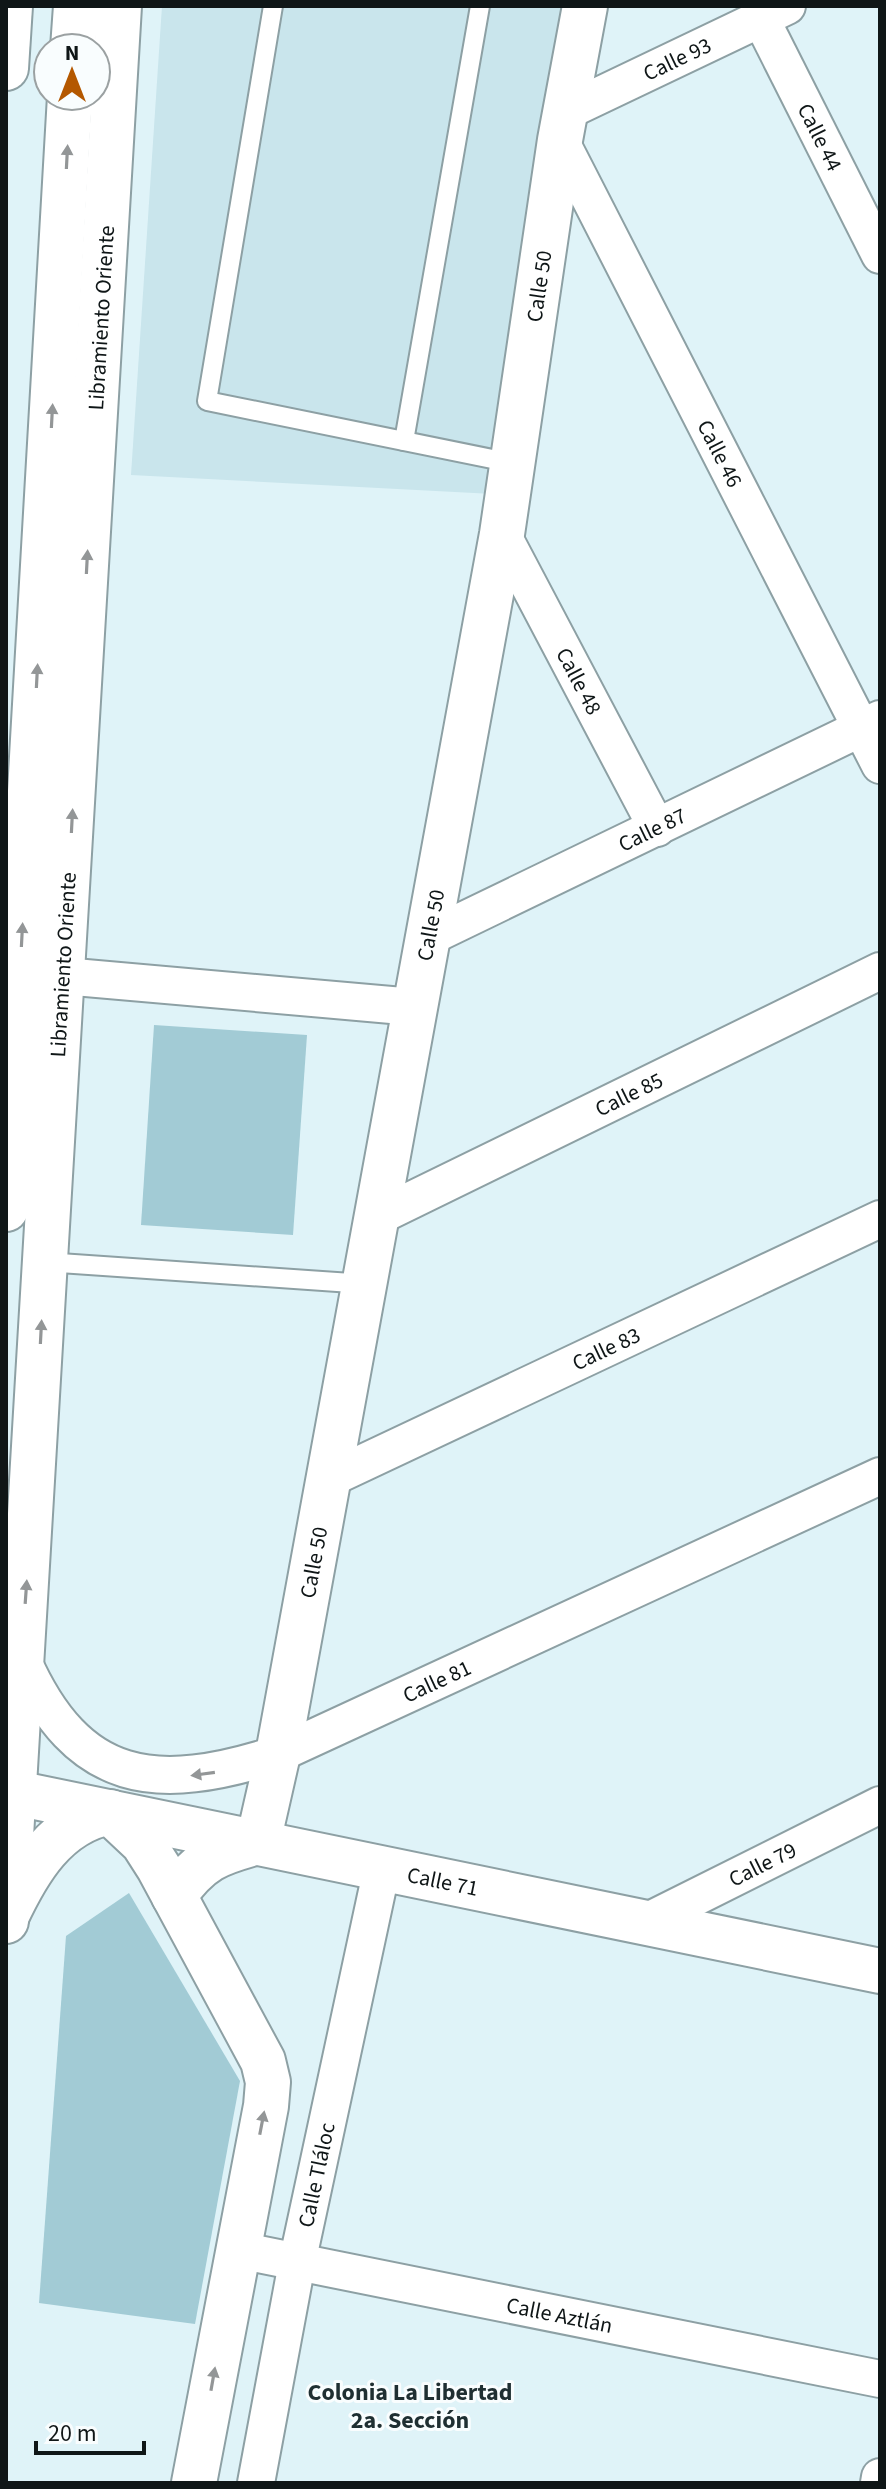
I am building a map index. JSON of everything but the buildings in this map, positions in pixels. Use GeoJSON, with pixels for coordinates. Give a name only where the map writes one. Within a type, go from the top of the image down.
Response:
{"type":"FeatureCollection","features":[{"type":"Feature","properties":{"kind":"main road"},"geometry":{"type":"LineString","coordinates":[[6,68],[10,6]]}},
{"type":"Feature","properties":{"kind":"main road"},"geometry":{"type":"LineString","coordinates":[[74,32],[76,6]]}},
{"type":"Feature","properties":{"kind":"main road","name":"Libramiento Oriente"},"geometry":{"type":"LineString","coordinates":[[6,1917],[14,1676],[63,976],[119,6]]}},
{"type":"Feature","properties":{"kind":"main road","name":"Calle 50"},"geometry":{"type":"LineString","coordinates":[[258,1842],[331,1478],[425,939],[502,534],[562,126],[585,6]]}},
{"type":"Feature","properties":{"kind":"main road","name":"Libramiento Oriente"},"geometry":{"type":"LineString","coordinates":[[6,1209],[69,112]]}},
{"type":"Feature","properties":{"kind":"main road","name":"Calle 71"},"geometry":{"type":"LineString","coordinates":[[10,1792],[880,1971]]}},
{"type":"Feature","properties":{"kind":"main road"},"geometry":{"type":"LineString","coordinates":[[6,1917],[45,1851],[80,1822],[110,1812],[143,1843],[263,2061],[268,2082],[194,2483]]}},
{"type":"Feature","properties":{"kind":"main road"},"geometry":{"type":"LineString","coordinates":[[174,1896],[189,1875],[207,1859],[258,1842]]}},
{"type":"Feature","properties":{"kind":"street","name":"Calle 93"},"geometry":{"type":"LineString","coordinates":[[562,126],[774,12]]}},
{"type":"Feature","properties":{"kind":"street","name":"Calle 44"},"geometry":{"type":"LineString","coordinates":[[774,12],[880,255]]}},
{"type":"Feature","properties":{"kind":"street","name":"Calle 46"},"geometry":{"type":"LineString","coordinates":[[562,126],[871,723],[880,765]]}},
{"type":"Feature","properties":{"kind":"street","name":"Calle 48"},"geometry":{"type":"LineString","coordinates":[[502,534],[657,828]]}},
{"type":"Feature","properties":{"kind":"street","name":"Calle 87"},"geometry":{"type":"LineString","coordinates":[[425,939],[871,723]]}},
{"type":"Feature","properties":{"kind":"street","name":"Calle 85"},"geometry":{"type":"LineString","coordinates":[[379,1216],[880,971]]}},
{"type":"Feature","properties":{"kind":"street"},"geometry":{"type":"LineString","coordinates":[[63,976],[414,1007]]}},
{"type":"Feature","properties":{"kind":"street","name":"Calle 83"},"geometry":{"type":"LineString","coordinates":[[331,1478],[880,1219]]}},
{"type":"Feature","properties":{"kind":"street","name":"Calle 81"},"geometry":{"type":"LineString","coordinates":[[14,1676],[39,1698],[62,1729],[87,1751],[115,1765],[186,1776],[226,1770],[278,1754],[880,1476]]}},
{"type":"Feature","properties":{"kind":"street","name":"Calle 79"},"geometry":{"type":"LineString","coordinates":[[646,1922],[880,1805]]}},
{"type":"Feature","properties":{"kind":"street","name":"Calle Tláloc"},"geometry":{"type":"LineString","coordinates":[[256,2483],[297,2263],[382,1868]]}},
{"type":"Feature","properties":{"kind":"street","name":"Calle Aztlán"},"geometry":{"type":"LineString","coordinates":[[238,2250],[880,2379]]}},
{"type":"Feature","properties":{"kind":"street"},"geometry":{"type":"LineString","coordinates":[[879,2483],[880,2477]]}},
{"type":"Feature","properties":{"kind":"lane"},"geometry":{"type":"LineString","coordinates":[[273,6],[207,401],[512,463]]}},
{"type":"Feature","properties":{"kind":"lane"},"geometry":{"type":"LineString","coordinates":[[404,441],[480,6]]}},
{"type":"Feature","properties":{"kind":"lane"},"geometry":{"type":"LineString","coordinates":[[45,1262],[367,1284]]}},
{"type":"Feature","properties":{"kind":"shaded area"},"geometry":{"type":"Polygon","coordinates":[[[162,6],[573,6],[493,494],[131,475],[162,6]]]}},
{"type":"Feature","properties":{"kind":"district","name":"Colonia La Libertad 2a. Sección"},"geometry":{"type":"Point","coordinates":[410,2406]}}]}
